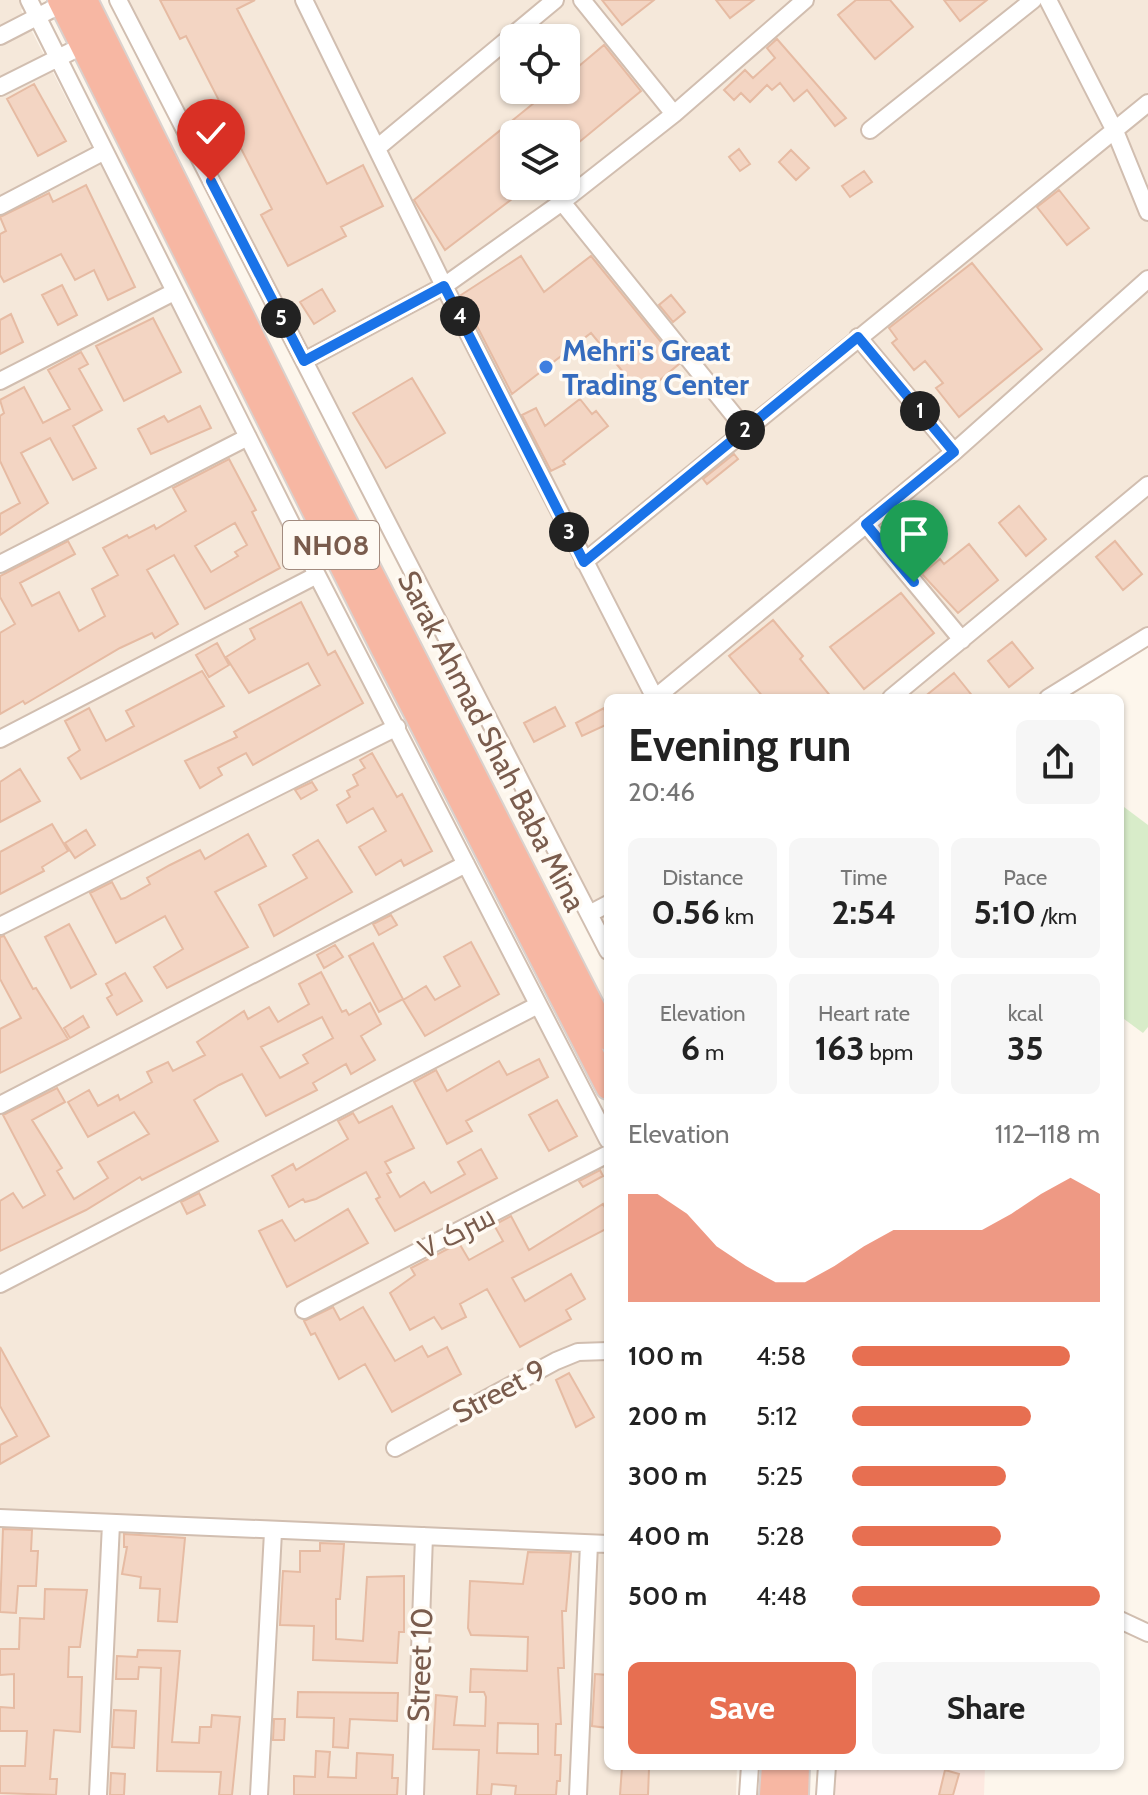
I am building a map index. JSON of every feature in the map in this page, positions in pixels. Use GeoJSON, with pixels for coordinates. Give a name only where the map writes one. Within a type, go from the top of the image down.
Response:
{"type":"FeatureCollection","features":[{"type":"Feature","properties":{"kind":"highway","name":"NH08"},"geometry":{"type":"LineString","coordinates":[[69,1],[82,46],[389,660],[604,1079]]}},
{"type":"Feature","properties":{"kind":"highway","name":"Sarak Ahmad Shah Baba Mina"},"geometry":{"type":"LineString","coordinates":[[69,1],[306,446],[604,1030]]}},
{"type":"Feature","properties":{"kind":"highway"},"geometry":{"type":"LineString","coordinates":[[772,1795],[774,1770]]}},
{"type":"Feature","properties":{"kind":"highway"},"geometry":{"type":"LineString","coordinates":[[796,1795],[797,1770]]}},
{"type":"Feature","properties":{"kind":"street"},"geometry":{"type":"LineString","coordinates":[[29,0],[317,575],[604,1132]]}},
{"type":"Feature","properties":{"kind":"street"},"geometry":{"type":"LineString","coordinates":[[118,0],[604,943]]}},
{"type":"Feature","properties":{"kind":"street"},"geometry":{"type":"LineString","coordinates":[[377,148],[555,0]]}},
{"type":"Feature","properties":{"kind":"street"},"geometry":{"type":"LineString","coordinates":[[582,0],[674,114]]}},
{"type":"Feature","properties":{"kind":"street"},"geometry":{"type":"LineString","coordinates":[[304,361],[444,286],[562,202],[674,114],[805,0]]}},
{"type":"Feature","properties":{"kind":"street"},"geometry":{"type":"LineString","coordinates":[[870,130],[1033,0]]}},
{"type":"Feature","properties":{"kind":"street"},"geometry":{"type":"LineString","coordinates":[[1048,0],[1115,131],[1148,212]]}},
{"type":"Feature","properties":{"kind":"street"},"geometry":{"type":"LineString","coordinates":[[0,36],[69,1]]}},
{"type":"Feature","properties":{"kind":"street"},"geometry":{"type":"LineString","coordinates":[[308,2],[444,286],[653,694]]}},
{"type":"Feature","properties":{"kind":"street"},"geometry":{"type":"LineString","coordinates":[[0,87],[82,46]]}},
{"type":"Feature","properties":{"kind":"street"},"geometry":{"type":"LineString","coordinates":[[584,562],[1148,103]]}},
{"type":"Feature","properties":{"kind":"street"},"geometry":{"type":"LineString","coordinates":[[0,206],[103,152]]}},
{"type":"Feature","properties":{"kind":"street"},"geometry":{"type":"LineString","coordinates":[[562,202],[745,429]]}},
{"type":"Feature","properties":{"kind":"street"},"geometry":{"type":"LineString","coordinates":[[660,694],[954,452],[1148,279]]}},
{"type":"Feature","properties":{"kind":"street"},"geometry":{"type":"LineString","coordinates":[[0,381],[174,292]]}},
{"type":"Feature","properties":{"kind":"street"},"geometry":{"type":"LineString","coordinates":[[858,337],[954,452]]}},
{"type":"Feature","properties":{"kind":"street"},"geometry":{"type":"LineString","coordinates":[[0,564],[248,437]]}},
{"type":"Feature","properties":{"kind":"street"},"geometry":{"type":"LineString","coordinates":[[896,694],[1148,485]]}},
{"type":"Feature","properties":{"kind":"street"},"geometry":{"type":"LineString","coordinates":[[866,524],[962,640]]}},
{"type":"Feature","properties":{"kind":"street"},"geometry":{"type":"LineString","coordinates":[[0,739],[317,575]]}},
{"type":"Feature","properties":{"kind":"street"},"geometry":{"type":"LineString","coordinates":[[1054,694],[1148,636]]}},
{"type":"Feature","properties":{"kind":"street"},"geometry":{"type":"LineString","coordinates":[[0,926],[397,727]]}},
{"type":"Feature","properties":{"kind":"street"},"geometry":{"type":"LineString","coordinates":[[0,1105],[466,864]]}},
{"type":"Feature","properties":{"kind":"street"},"geometry":{"type":"LineString","coordinates":[[589,914],[604,906]]}},
{"type":"Feature","properties":{"kind":"street"},"geometry":{"type":"LineString","coordinates":[[0,1284],[538,1005]]}},
{"type":"Feature","properties":{"kind":"street","name":"سرک ۷"},"geometry":{"type":"LineString","coordinates":[[304,1310],[604,1156]]}},
{"type":"Feature","properties":{"kind":"street","name":"Street 9"},"geometry":{"type":"LineString","coordinates":[[395,1448],[556,1361],[578,1352],[604,1351]]}},
{"type":"Feature","properties":{"kind":"street"},"geometry":{"type":"LineString","coordinates":[[0,1518],[604,1544]]}},
{"type":"Feature","properties":{"kind":"street"},"geometry":{"type":"LineString","coordinates":[[98,1795],[111,1524]]}},
{"type":"Feature","properties":{"kind":"street"},"geometry":{"type":"LineString","coordinates":[[259,1795],[273,1532]]}},
{"type":"Feature","properties":{"kind":"street","name":"Street 10"},"geometry":{"type":"LineString","coordinates":[[415,1795],[424,1536]]}},
{"type":"Feature","properties":{"kind":"street"},"geometry":{"type":"LineString","coordinates":[[578,1795],[589,1544]]}},
{"type":"Feature","properties":{"kind":"street"},"geometry":{"type":"LineString","coordinates":[[1124,1622],[1148,1633]]}},
{"type":"Feature","properties":{"kind":"street"},"geometry":{"type":"LineString","coordinates":[[748,1795],[750,1770]]}},
{"type":"Feature","properties":{"kind":"street"},"geometry":{"type":"LineString","coordinates":[[825,1795],[827,1770]]}},
{"type":"Feature","properties":{"kind":"shaded area"},"geometry":{"type":"Polygon","coordinates":[[[0,0],[29,0],[21,10],[604,1148],[604,1770],[737,1770],[736,1795],[0,1795],[0,0]]]}},
{"type":"Feature","properties":{"kind":"shaded area"},"geometry":{"type":"Polygon","coordinates":[[[118,0],[1148,0],[1148,636],[1054,694],[604,694],[604,943],[118,0]]]}},
{"type":"Feature","properties":{"kind":"shaded area"},"geometry":{"type":"Polygon","coordinates":[[[827,1770],[985,1770],[984,1795],[825,1795],[827,1770]]]}},
{"type":"Feature","properties":{"kind":"green space"},"geometry":{"type":"Polygon","coordinates":[[[1124,807],[1148,825],[1148,1027],[1143,1033],[1124,1019],[1124,807]]]}},
{"type":"Feature","properties":{"kind":"building"},"geometry":{"type":"Polygon","coordinates":[[[160,0],[255,0],[237,9],[327,184],[363,165],[383,206],[341,227],[346,236],[288,266],[261,215],[272,209],[186,36],[180,39],[160,0]]]}},
{"type":"Feature","properties":{"kind":"building"},"geometry":{"type":"Polygon","coordinates":[[[602,0],[654,0],[622,25],[602,0]]]}},
{"type":"Feature","properties":{"kind":"building"},"geometry":{"type":"Polygon","coordinates":[[[716,0],[754,0],[730,18],[716,0]]]}},
{"type":"Feature","properties":{"kind":"building"},"geometry":{"type":"Polygon","coordinates":[[[856,0],[890,0],[913,27],[875,59],[838,15],[856,0]]]}},
{"type":"Feature","properties":{"kind":"building"},"geometry":{"type":"Polygon","coordinates":[[[944,0],[987,0],[960,21],[944,0]]]}},
{"type":"Feature","properties":{"kind":"building"},"geometry":{"type":"Polygon","coordinates":[[[777,39],[846,118],[835,126],[807,90],[794,101],[780,83],[772,90],[767,85],[750,102],[741,93],[734,100],[724,90],[745,70],[753,78],[775,58],[767,48],[777,39]]]}},
{"type":"Feature","properties":{"kind":"building"},"geometry":{"type":"Polygon","coordinates":[[[604,45],[641,91],[580,141],[580,120],[513,120],[533,104],[580,104],[580,65],[604,45]]]}},
{"type":"Feature","properties":{"kind":"building"},"geometry":{"type":"Polygon","coordinates":[[[34,84],[66,141],[38,156],[7,99],[34,84]]]}},
{"type":"Feature","properties":{"kind":"building"},"geometry":{"type":"Polygon","coordinates":[[[500,130],[500,200],[511,200],[445,250],[414,200],[500,130]]]}},
{"type":"Feature","properties":{"kind":"building"},"geometry":{"type":"Polygon","coordinates":[[[739,149],[750,164],[740,171],[729,157],[739,149]]]}},
{"type":"Feature","properties":{"kind":"building"},"geometry":{"type":"Polygon","coordinates":[[[791,150],[809,168],[796,180],[779,162],[791,150]]]}},
{"type":"Feature","properties":{"kind":"building"},"geometry":{"type":"Polygon","coordinates":[[[864,171],[872,182],[850,197],[842,186],[864,171]]]}},
{"type":"Feature","properties":{"kind":"building"},"geometry":{"type":"Polygon","coordinates":[[[86,185],[135,287],[108,300],[94,270],[75,280],[61,254],[4,282],[0,275],[0,234],[6,231],[0,217],[49,193],[53,202],[86,185]]]}},
{"type":"Feature","properties":{"kind":"building"},"geometry":{"type":"Polygon","coordinates":[[[1059,190],[1089,228],[1067,245],[1037,207],[1059,190]]]}},
{"type":"Feature","properties":{"kind":"building"},"geometry":{"type":"Polygon","coordinates":[[[521,256],[544,292],[591,256],[679,364],[642,395],[591,333],[512,394],[461,295],[521,256]]]}},
{"type":"Feature","properties":{"kind":"building"},"geometry":{"type":"Polygon","coordinates":[[[972,263],[1042,349],[959,417],[936,388],[943,383],[925,361],[914,370],[892,343],[897,339],[889,328],[972,263]]]}},
{"type":"Feature","properties":{"kind":"building"},"geometry":{"type":"Polygon","coordinates":[[[62,285],[77,315],[58,325],[42,295],[62,285]]]}},
{"type":"Feature","properties":{"kind":"building"},"geometry":{"type":"Polygon","coordinates":[[[322,289],[335,311],[314,324],[300,302],[322,289]]]}},
{"type":"Feature","properties":{"kind":"building"},"geometry":{"type":"Polygon","coordinates":[[[671,295],[685,312],[673,322],[659,305],[671,295]]]}},
{"type":"Feature","properties":{"kind":"building"},"geometry":{"type":"Polygon","coordinates":[[[11,314],[23,342],[0,354],[0,320],[11,314]]]}},
{"type":"Feature","properties":{"kind":"building"},"geometry":{"type":"Polygon","coordinates":[[[153,318],[181,372],[124,401],[96,346],[153,318]]]}},
{"type":"Feature","properties":{"kind":"building"},"geometry":{"type":"Polygon","coordinates":[[[81,352],[88,364],[79,369],[102,410],[73,426],[96,468],[73,480],[50,438],[21,453],[48,503],[0,535],[0,514],[20,503],[0,461],[0,416],[4,413],[0,400],[24,387],[43,423],[70,409],[48,370],[81,352]]]}},
{"type":"Feature","properties":{"kind":"building"},"geometry":{"type":"Polygon","coordinates":[[[412,378],[445,433],[386,468],[353,413],[412,378]]]}},
{"type":"Feature","properties":{"kind":"building"},"geometry":{"type":"Polygon","coordinates":[[[580,399],[592,414],[596,411],[608,426],[563,461],[565,464],[551,471],[522,415],[536,408],[545,426],[580,399]]]}},
{"type":"Feature","properties":{"kind":"building"},"geometry":{"type":"Polygon","coordinates":[[[200,406],[211,428],[151,454],[138,429],[164,416],[168,422],[200,406]]]}},
{"type":"Feature","properties":{"kind":"building"},"geometry":{"type":"Polygon","coordinates":[[[734,454],[738,459],[707,484],[703,479],[734,454]]]}},
{"type":"Feature","properties":{"kind":"building"},"geometry":{"type":"Polygon","coordinates":[[[229,459],[256,510],[252,512],[280,568],[205,609],[174,555],[147,570],[178,624],[155,638],[152,633],[120,648],[25,704],[23,701],[0,714],[0,633],[15,624],[0,597],[0,576],[68,541],[75,554],[20,583],[32,606],[59,592],[79,631],[105,616],[92,589],[118,575],[103,548],[154,525],[156,529],[186,511],[173,488],[229,459]],[[235,523],[195,546],[211,572],[238,556],[235,552],[247,545],[235,523]]]}},
{"type":"Feature","properties":{"kind":"building"},"geometry":{"type":"Polygon","coordinates":[[[1019,506],[1046,539],[1026,556],[999,523],[1019,506]]]}},
{"type":"Feature","properties":{"kind":"building"},"geometry":{"type":"Polygon","coordinates":[[[1115,541],[1142,574],[1123,590],[1096,557],[1115,541]]]}},
{"type":"Feature","properties":{"kind":"building"},"geometry":{"type":"Polygon","coordinates":[[[969,544],[998,580],[958,613],[922,574],[940,559],[944,564],[969,544]]]}},
{"type":"Feature","properties":{"kind":"building"},"geometry":{"type":"Polygon","coordinates":[[[901,593],[934,633],[864,689],[830,647],[901,593]]]}},
{"type":"Feature","properties":{"kind":"building"},"geometry":{"type":"Polygon","coordinates":[[[301,602],[328,655],[335,651],[363,703],[253,765],[246,753],[218,768],[222,775],[200,788],[185,761],[237,737],[234,732],[320,685],[308,663],[249,693],[226,657],[255,639],[250,629],[301,602]]]}},
{"type":"Feature","properties":{"kind":"building"},"geometry":{"type":"Polygon","coordinates":[[[773,620],[829,694],[761,694],[729,656],[773,620]]]}},
{"type":"Feature","properties":{"kind":"building"},"geometry":{"type":"Polygon","coordinates":[[[1012,642],[1033,668],[1009,687],[988,661],[1012,642]]]}},
{"type":"Feature","properties":{"kind":"building"},"geometry":{"type":"Polygon","coordinates":[[[217,643],[229,665],[209,677],[196,655],[217,643]]]}},
{"type":"Feature","properties":{"kind":"building"},"geometry":{"type":"Polygon","coordinates":[[[202,671],[224,706],[81,779],[68,758],[80,750],[65,721],[89,708],[106,741],[134,726],[126,711],[202,671]]]}},
{"type":"Feature","properties":{"kind":"building"},"geometry":{"type":"Polygon","coordinates":[[[954,673],[971,694],[928,694],[954,673]]]}},
{"type":"Feature","properties":{"kind":"building"},"geometry":{"type":"Polygon","coordinates":[[[555,707],[565,726],[534,742],[524,723],[555,707]]]}},
{"type":"Feature","properties":{"kind":"building"},"geometry":{"type":"Polygon","coordinates":[[[604,708],[604,726],[582,736],[576,723],[604,708]]]}},
{"type":"Feature","properties":{"kind":"building"},"geometry":{"type":"Polygon","coordinates":[[[372,753],[397,797],[402,794],[432,851],[404,866],[401,860],[376,875],[359,847],[386,831],[373,808],[347,823],[337,805],[350,797],[347,791],[358,785],[353,775],[365,768],[360,760],[372,753]]]}},
{"type":"Feature","properties":{"kind":"building"},"geometry":{"type":"Polygon","coordinates":[[[20,769],[40,801],[0,822],[0,782],[20,769]]]}},
{"type":"Feature","properties":{"kind":"building"},"geometry":{"type":"Polygon","coordinates":[[[312,782],[317,790],[301,799],[295,790],[312,782]]]}},
{"type":"Feature","properties":{"kind":"building"},"geometry":{"type":"Polygon","coordinates":[[[52,824],[68,851],[42,867],[44,871],[0,894],[0,852],[52,824]]]}},
{"type":"Feature","properties":{"kind":"building"},"geometry":{"type":"Polygon","coordinates":[[[86,830],[95,845],[75,858],[65,843],[86,830]]]}},
{"type":"Feature","properties":{"kind":"building"},"geometry":{"type":"Polygon","coordinates":[[[248,834],[266,866],[215,892],[248,947],[167,988],[154,967],[183,949],[165,916],[116,943],[90,893],[112,882],[121,899],[125,898],[150,884],[147,878],[170,865],[200,850],[205,859],[248,834]]]}},
{"type":"Feature","properties":{"kind":"building"},"geometry":{"type":"Polygon","coordinates":[[[318,840],[352,892],[274,936],[259,905],[307,878],[293,855],[318,840]]]}},
{"type":"Feature","properties":{"kind":"building"},"geometry":{"type":"Polygon","coordinates":[[[391,915],[397,925],[379,935],[373,924],[391,915]]]}},
{"type":"Feature","properties":{"kind":"building"},"geometry":{"type":"Polygon","coordinates":[[[69,924],[96,974],[71,988],[45,937],[69,924]]]}},
{"type":"Feature","properties":{"kind":"building"},"geometry":{"type":"Polygon","coordinates":[[[4,936],[33,989],[36,988],[68,1039],[0,1073],[0,1029],[21,1018],[0,979],[0,937],[4,936]]]}},
{"type":"Feature","properties":{"kind":"building"},"geometry":{"type":"Polygon","coordinates":[[[471,942],[499,994],[425,1036],[403,1000],[426,986],[435,1000],[460,986],[444,957],[471,942]]]}},
{"type":"Feature","properties":{"kind":"building"},"geometry":{"type":"Polygon","coordinates":[[[373,943],[403,999],[379,1012],[349,956],[373,943]]]}},
{"type":"Feature","properties":{"kind":"building"},"geometry":{"type":"Polygon","coordinates":[[[335,945],[343,957],[324,968],[317,955],[335,945]]]}},
{"type":"Feature","properties":{"kind":"building"},"geometry":{"type":"Polygon","coordinates":[[[321,972],[342,1012],[346,1010],[349,1015],[370,1003],[381,1024],[361,1036],[375,1060],[351,1074],[346,1064],[313,1083],[317,1090],[266,1116],[242,1074],[219,1085],[194,1100],[218,1141],[142,1180],[140,1177],[86,1210],[0,1251],[0,1201],[13,1193],[23,1208],[45,1195],[3,1115],[57,1088],[65,1102],[32,1120],[62,1168],[57,1171],[74,1199],[108,1178],[98,1162],[149,1134],[134,1112],[88,1137],[68,1102],[89,1090],[98,1106],[118,1095],[120,1100],[152,1082],[147,1072],[168,1062],[173,1071],[205,1055],[197,1042],[244,1011],[248,1019],[269,1007],[278,1022],[309,1004],[299,984],[321,972]],[[322,1017],[261,1047],[280,1078],[308,1063],[303,1055],[333,1038],[322,1017]]]}},
{"type":"Feature","properties":{"kind":"building"},"geometry":{"type":"Polygon","coordinates":[[[125,973],[142,1001],[117,1015],[107,998],[112,995],[106,984],[125,973]]]}},
{"type":"Feature","properties":{"kind":"building"},"geometry":{"type":"Polygon","coordinates":[[[83,1016],[89,1027],[70,1038],[64,1028],[83,1016]]]}},
{"type":"Feature","properties":{"kind":"building"},"geometry":{"type":"Polygon","coordinates":[[[539,1059],[548,1077],[466,1121],[472,1131],[447,1144],[414,1082],[436,1070],[447,1091],[499,1061],[507,1075],[539,1059]]]}},
{"type":"Feature","properties":{"kind":"building"},"geometry":{"type":"Polygon","coordinates":[[[557,1100],[577,1136],[549,1151],[529,1115],[557,1100]]]}},
{"type":"Feature","properties":{"kind":"building"},"geometry":{"type":"Polygon","coordinates":[[[392,1106],[414,1148],[385,1162],[391,1172],[387,1174],[400,1197],[424,1182],[431,1193],[465,1174],[458,1162],[481,1149],[497,1178],[395,1231],[376,1199],[380,1197],[366,1172],[316,1199],[305,1202],[303,1199],[289,1207],[272,1176],[293,1164],[296,1170],[348,1139],[338,1121],[353,1113],[359,1123],[392,1106]]]}},
{"type":"Feature","properties":{"kind":"building"},"geometry":{"type":"Polygon","coordinates":[[[600,1170],[603,1176],[583,1187],[579,1181],[600,1170]]]}},
{"type":"Feature","properties":{"kind":"building"},"geometry":{"type":"Polygon","coordinates":[[[199,1193],[205,1205],[187,1214],[181,1202],[199,1193]]]}},
{"type":"Feature","properties":{"kind":"building"},"geometry":{"type":"Polygon","coordinates":[[[603,1204],[604,1230],[512,1278],[525,1301],[571,1274],[585,1299],[566,1310],[571,1319],[520,1347],[487,1289],[460,1304],[466,1317],[442,1329],[434,1317],[410,1330],[390,1293],[415,1275],[411,1268],[459,1243],[469,1260],[503,1241],[494,1225],[511,1216],[529,1250],[603,1204]]]}},
{"type":"Feature","properties":{"kind":"building"},"geometry":{"type":"Polygon","coordinates":[[[348,1209],[368,1243],[287,1287],[259,1231],[282,1220],[295,1241],[348,1209]]]}},
{"type":"Feature","properties":{"kind":"building"},"geometry":{"type":"Polygon","coordinates":[[[333,1307],[340,1320],[363,1307],[395,1361],[422,1346],[428,1357],[447,1347],[461,1374],[392,1412],[365,1364],[339,1379],[315,1333],[311,1335],[304,1321],[333,1307]]]}},
{"type":"Feature","properties":{"kind":"building"},"geometry":{"type":"Polygon","coordinates":[[[0,1347],[49,1436],[0,1464],[0,1445],[17,1436],[0,1406],[0,1347]]]}},
{"type":"Feature","properties":{"kind":"building"},"geometry":{"type":"Polygon","coordinates":[[[569,1373],[594,1417],[576,1427],[556,1380],[569,1373]]]}},
{"type":"Feature","properties":{"kind":"building"},"geometry":{"type":"Polygon","coordinates":[[[3,1529],[32,1530],[31,1551],[38,1551],[36,1586],[18,1586],[16,1613],[0,1612],[3,1529]]]}},
{"type":"Feature","properties":{"kind":"building"},"geometry":{"type":"Polygon","coordinates":[[[124,1534],[185,1538],[177,1622],[158,1621],[160,1589],[140,1588],[141,1577],[122,1574],[127,1547],[124,1547],[124,1534]]]}},
{"type":"Feature","properties":{"kind":"building"},"geometry":{"type":"Polygon","coordinates":[[[320,1543],[344,1544],[340,1599],[336,1599],[336,1639],[363,1641],[367,1577],[404,1576],[404,1632],[399,1632],[397,1663],[313,1660],[314,1626],[280,1625],[283,1571],[300,1572],[300,1551],[320,1551],[320,1543]]]}},
{"type":"Feature","properties":{"kind":"building"},"geometry":{"type":"Polygon","coordinates":[[[528,1552],[571,1553],[566,1611],[562,1611],[564,1668],[558,1668],[561,1724],[556,1724],[555,1755],[561,1755],[560,1781],[557,1781],[556,1795],[515,1795],[516,1786],[492,1784],[491,1795],[477,1795],[479,1750],[433,1749],[436,1695],[457,1697],[454,1725],[485,1726],[486,1697],[484,1692],[470,1692],[471,1669],[527,1671],[528,1637],[471,1635],[468,1628],[470,1581],[523,1584],[528,1552]],[[498,1723],[497,1753],[538,1754],[538,1724],[498,1723]]]}},
{"type":"Feature","properties":{"kind":"building"},"geometry":{"type":"Polygon","coordinates":[[[45,1589],[87,1590],[80,1647],[69,1647],[68,1677],[82,1677],[80,1732],[54,1730],[50,1779],[57,1779],[56,1795],[0,1793],[0,1766],[25,1766],[27,1731],[0,1731],[0,1707],[14,1708],[14,1674],[0,1675],[0,1649],[19,1649],[20,1618],[44,1619],[45,1589]]]}},
{"type":"Feature","properties":{"kind":"building"},"geometry":{"type":"Polygon","coordinates":[[[138,1650],[180,1651],[172,1742],[199,1743],[200,1727],[211,1727],[212,1715],[240,1717],[232,1795],[219,1795],[221,1772],[157,1771],[161,1668],[139,1667],[138,1679],[116,1679],[117,1656],[137,1657],[138,1650]]]}},
{"type":"Feature","properties":{"kind":"building"},"geometry":{"type":"Polygon","coordinates":[[[595,1674],[604,1675],[604,1728],[592,1726],[595,1674]]]}},
{"type":"Feature","properties":{"kind":"building"},"geometry":{"type":"Polygon","coordinates":[[[298,1692],[398,1693],[397,1721],[350,1719],[348,1748],[333,1747],[334,1718],[297,1717],[298,1692]]]}},
{"type":"Feature","properties":{"kind":"building"},"geometry":{"type":"Polygon","coordinates":[[[114,1710],[136,1711],[134,1748],[112,1747],[114,1710]]]}},
{"type":"Feature","properties":{"kind":"building"},"geometry":{"type":"Polygon","coordinates":[[[274,1719],[285,1719],[284,1740],[273,1740],[274,1719]]]}},
{"type":"Feature","properties":{"kind":"building"},"geometry":{"type":"Polygon","coordinates":[[[316,1751],[330,1752],[328,1777],[356,1778],[357,1753],[393,1755],[392,1778],[398,1778],[397,1795],[294,1795],[294,1776],[315,1777],[316,1751]]]}},
{"type":"Feature","properties":{"kind":"building"},"geometry":{"type":"Polygon","coordinates":[[[622,1770],[649,1770],[648,1795],[620,1795],[622,1770]]]}},
{"type":"Feature","properties":{"kind":"building"},"geometry":{"type":"Polygon","coordinates":[[[945,1770],[959,1774],[953,1795],[939,1795],[945,1770]]]}},
{"type":"Feature","properties":{"kind":"building"},"geometry":{"type":"Polygon","coordinates":[[[111,1773],[125,1774],[124,1795],[110,1795],[111,1773]]]}},
{"type":"Feature","properties":{"kind":"place","name":"Mehri's Great Trading Center"},"geometry":{"type":"Point","coordinates":[546,367]}},
{"type":"Feature","properties":{"kind":"route"},"geometry":{"type":"LineString","coordinates":[[211,181],[304,361],[444,286],[584,562],[858,337],[954,452],[866,524],[914,582]]}}]}
